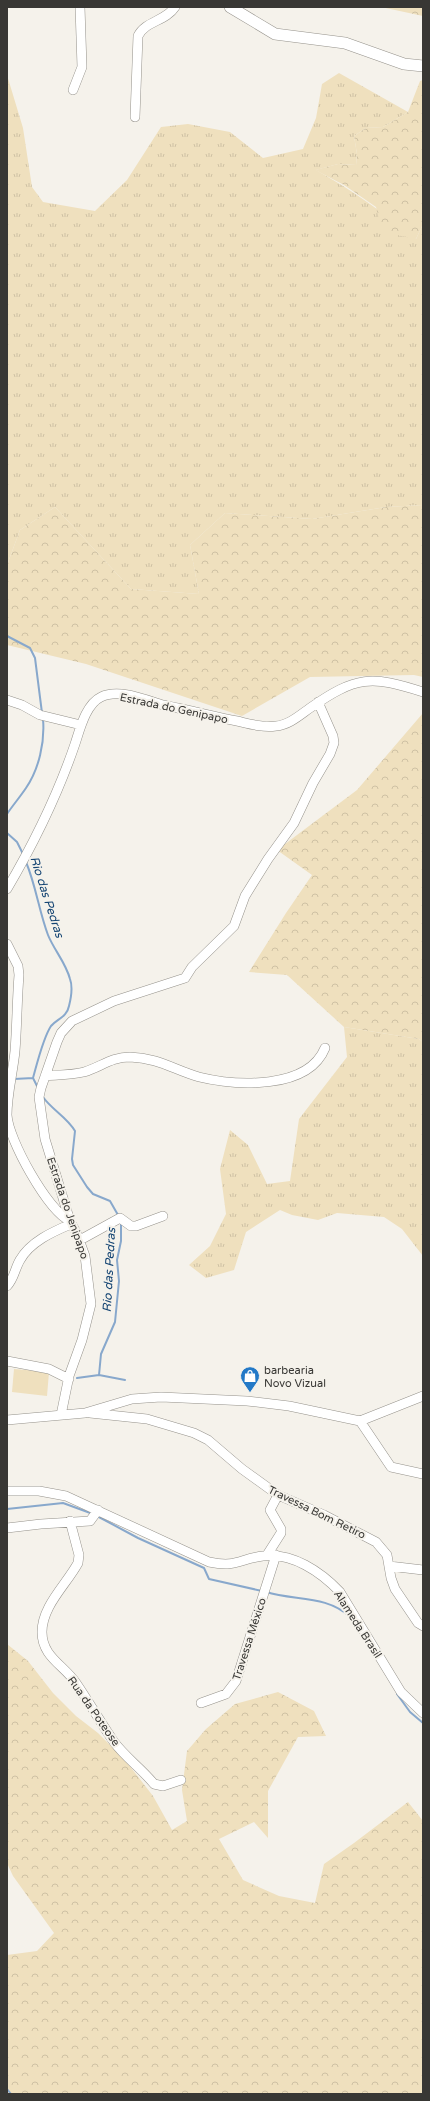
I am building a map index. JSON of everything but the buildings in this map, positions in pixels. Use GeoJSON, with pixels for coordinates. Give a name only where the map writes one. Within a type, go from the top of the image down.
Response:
{"type":"FeatureCollection","features":[{"type":"Feature","properties":{"kind":"street"},"geometry":{"type":"LineString","coordinates":[[73,90],[82,67],[80,7]]}},
{"type":"Feature","properties":{"kind":"street"},"geometry":{"type":"LineString","coordinates":[[135,117],[138,36],[144,28],[171,14],[175,7]]}},
{"type":"Feature","properties":{"kind":"street"},"geometry":{"type":"LineString","coordinates":[[230,7],[276,34],[345,43],[404,64],[423,66]]}},
{"type":"Feature","properties":{"kind":"street","name":"Estrada do Genipapo"},"geometry":{"type":"LineString","coordinates":[[9,881],[50,805],[69,762],[81,725],[95,701],[101,697],[112,694],[122,695],[260,726],[272,727],[281,726],[339,689],[352,684],[378,680],[393,682],[423,692]]}},
{"type":"Feature","properties":{"kind":"street"},"geometry":{"type":"LineString","coordinates":[[7,700],[49,718],[81,725]]}},
{"type":"Feature","properties":{"kind":"street","name":"Estrada do Jenipapo"},"geometry":{"type":"LineString","coordinates":[[62,1415],[68,1380],[82,1340],[91,1304],[88,1272],[80,1240],[70,1222],[45,1139],[39,1097],[57,1042],[61,1033],[72,1021],[114,1001],[185,978],[192,967],[234,926],[245,896],[268,859],[294,823],[313,783],[333,748],[333,736],[318,702]]}},
{"type":"Feature","properties":{"kind":"street"},"geometry":{"type":"LineString","coordinates":[[7,944],[18,966],[19,974],[14,1052],[7,1116],[20,1150],[39,1189],[54,1210],[70,1222],[38,1240],[29,1248],[19,1262],[7,1286]]}},
{"type":"Feature","properties":{"kind":"street"},"geometry":{"type":"LineString","coordinates":[[45,1076],[86,1071],[103,1063],[130,1057],[152,1059],[200,1077],[252,1083],[271,1082],[290,1078],[314,1065],[326,1048]]}},
{"type":"Feature","properties":{"kind":"street"},"geometry":{"type":"LineString","coordinates":[[80,1240],[120,1218],[131,1226],[136,1226],[163,1216]]}},
{"type":"Feature","properties":{"kind":"street"},"geometry":{"type":"LineString","coordinates":[[7,1361],[49,1369],[68,1380]]}},
{"type":"Feature","properties":{"kind":"street"},"geometry":{"type":"LineString","coordinates":[[7,1420],[85,1413],[124,1401],[160,1397],[246,1401],[289,1406],[360,1421],[423,1396]]}},
{"type":"Feature","properties":{"kind":"street","name":"Travessa Bom Retiro"},"geometry":{"type":"LineString","coordinates":[[85,1413],[147,1419],[194,1432],[208,1440],[242,1469],[278,1495],[324,1515],[376,1542],[385,1550],[395,1590],[422,1626]]}},
{"type":"Feature","properties":{"kind":"street"},"geometry":{"type":"LineString","coordinates":[[360,1421],[391,1467],[423,1474]]}},
{"type":"Feature","properties":{"kind":"street"},"geometry":{"type":"LineString","coordinates":[[7,1491],[53,1493],[66,1496],[209,1562],[231,1565],[271,1555]]}},
{"type":"Feature","properties":{"kind":"street","name":"Travessa México"},"geometry":{"type":"LineString","coordinates":[[201,1703],[226,1694],[236,1681],[271,1555],[281,1533],[281,1529],[270,1510],[278,1495]]}},
{"type":"Feature","properties":{"kind":"street"},"geometry":{"type":"LineString","coordinates":[[7,1528],[90,1521],[98,1510]]}},
{"type":"Feature","properties":{"kind":"street","name":"Rua da Poteose"},"geometry":{"type":"LineString","coordinates":[[70,1522],[79,1555],[78,1563],[50,1605],[44,1620],[42,1632],[45,1649],[50,1657],[77,1683],[114,1742],[154,1784],[163,1786],[181,1780]]}},
{"type":"Feature","properties":{"kind":"street","name":"Alameda Brasil"},"geometry":{"type":"LineString","coordinates":[[271,1555],[300,1563],[312,1569],[335,1587],[355,1615],[398,1687],[423,1713]]}},
{"type":"Feature","properties":{"kind":"street"},"geometry":{"type":"LineString","coordinates":[[389,1566],[423,1570]]}},
{"type":"Feature","properties":{"kind":"green space"},"geometry":{"type":"Polygon","coordinates":[[[381,7],[423,7],[423,16],[381,7]]]}},
{"type":"Feature","properties":{"kind":"green space"},"geometry":{"type":"Polygon","coordinates":[[[339,73],[408,112],[383,127],[366,128],[354,136],[357,154],[356,165],[338,164],[316,170],[368,202],[416,239],[423,224],[423,505],[386,507],[312,519],[225,513],[190,545],[199,594],[131,589],[55,507],[20,530],[7,565],[7,75],[23,128],[32,187],[43,202],[95,211],[127,180],[161,127],[188,124],[230,132],[263,158],[303,149],[316,118],[322,84],[339,73]]]}},
{"type":"Feature","properties":{"kind":"green space"},"geometry":{"type":"Polygon","coordinates":[[[423,80],[423,224],[416,239],[382,232],[376,207],[344,185],[315,170],[338,164],[356,165],[357,154],[354,136],[366,128],[383,127],[408,112],[420,81],[423,80]]]}},
{"type":"Feature","properties":{"kind":"green space"},"geometry":{"type":"Polygon","coordinates":[[[423,505],[423,677],[414,675],[310,677],[242,716],[86,664],[7,645],[7,565],[20,530],[55,507],[131,589],[199,594],[190,545],[225,513],[312,519],[386,507],[423,505]]]}},
{"type":"Feature","properties":{"kind":"green space"},"geometry":{"type":"Polygon","coordinates":[[[423,713],[423,1042],[419,1039],[344,1027],[287,975],[249,972],[312,875],[277,850],[357,790],[423,713]]]}},
{"type":"Feature","properties":{"kind":"green space"},"geometry":{"type":"Polygon","coordinates":[[[344,1027],[419,1039],[423,1042],[423,1256],[402,1229],[384,1217],[337,1213],[318,1220],[292,1215],[280,1210],[246,1232],[234,1270],[206,1278],[189,1265],[210,1246],[226,1214],[220,1169],[230,1130],[248,1145],[267,1184],[290,1181],[299,1119],[347,1057],[344,1027]]]}},
{"type":"Feature","properties":{"kind":"green space"},"geometry":{"type":"Polygon","coordinates":[[[14,1369],[49,1372],[47,1396],[12,1392],[14,1369]]]}},
{"type":"Feature","properties":{"kind":"green space"},"geometry":{"type":"Polygon","coordinates":[[[7,1644],[28,1661],[53,1693],[76,1716],[98,1733],[125,1760],[153,1796],[172,1830],[187,1821],[182,1790],[187,1751],[206,1729],[235,1704],[278,1692],[314,1711],[326,1736],[298,1737],[268,1791],[268,1838],[254,1822],[219,1839],[243,1880],[279,1896],[315,1903],[324,1864],[408,1802],[423,1821],[423,2094],[7,2094],[7,1955],[37,1951],[54,1933],[13,1876],[7,1863],[7,1644]]]}},
{"type":"Feature","properties":{"kind":"waterway","name":"Rio das Pedras"},"geometry":{"type":"LineString","coordinates":[[7,636],[30,648],[35,658],[42,713]]}},
{"type":"Feature","properties":{"kind":"waterway","name":"Rio das Pedras"},"geometry":{"type":"LineString","coordinates":[[7,814],[31,781],[38,764],[42,746],[43,719]]}},
{"type":"Feature","properties":{"kind":"waterway","name":"Rio das Pedras"},"geometry":{"type":"LineString","coordinates":[[7,833],[17,842],[23,854]]}},
{"type":"Feature","properties":{"kind":"waterway","name":"Rio das Pedras"},"geometry":{"type":"LineString","coordinates":[[26,862],[48,935],[66,967],[71,982],[71,996],[68,1010],[51,1026],[43,1044],[33,1078],[38,1088]]}},
{"type":"Feature","properties":{"kind":"waterway","name":"Rio das Pedras"},"geometry":{"type":"LineString","coordinates":[[14,1079],[33,1078]]}},
{"type":"Feature","properties":{"kind":"waterway","name":"Rio das Pedras"},"geometry":{"type":"LineString","coordinates":[[43,1097],[72,1126],[75,1131],[72,1159],[73,1165],[93,1194],[110,1201],[118,1215]]}},
{"type":"Feature","properties":{"kind":"waterway","name":"Rio das Pedras"},"geometry":{"type":"LineString","coordinates":[[99,1375],[101,1354],[115,1322],[119,1281],[117,1260],[121,1241],[121,1223]]}},
{"type":"Feature","properties":{"kind":"waterway","name":"Rio das Pedras"},"geometry":{"type":"LineString","coordinates":[[77,1378],[99,1375],[125,1380]]}},
{"type":"Feature","properties":{"kind":"waterway"},"geometry":{"type":"LineString","coordinates":[[7,1509],[63,1503],[93,1514]]}},
{"type":"Feature","properties":{"kind":"waterway"},"geometry":{"type":"LineString","coordinates":[[97,1516],[138,1538],[204,1568],[209,1579],[262,1591]]}},
{"type":"Feature","properties":{"kind":"waterway"},"geometry":{"type":"LineString","coordinates":[[266,1592],[321,1602],[341,1610],[350,1617]]}},
{"type":"Feature","properties":{"kind":"waterway"},"geometry":{"type":"LineString","coordinates":[[397,1694],[410,1712],[423,1723]]}},
{"type":"Feature","properties":{"kind":"waterway","name":"Rio das Pedras"},"geometry":{"type":"LineString","coordinates":[[7,2089],[11,2094]]}},
{"type":"Feature","properties":{"kind":"place","name":"barbearia Novo Vizual"},"geometry":{"type":"Point","coordinates":[250,1393]}}]}
